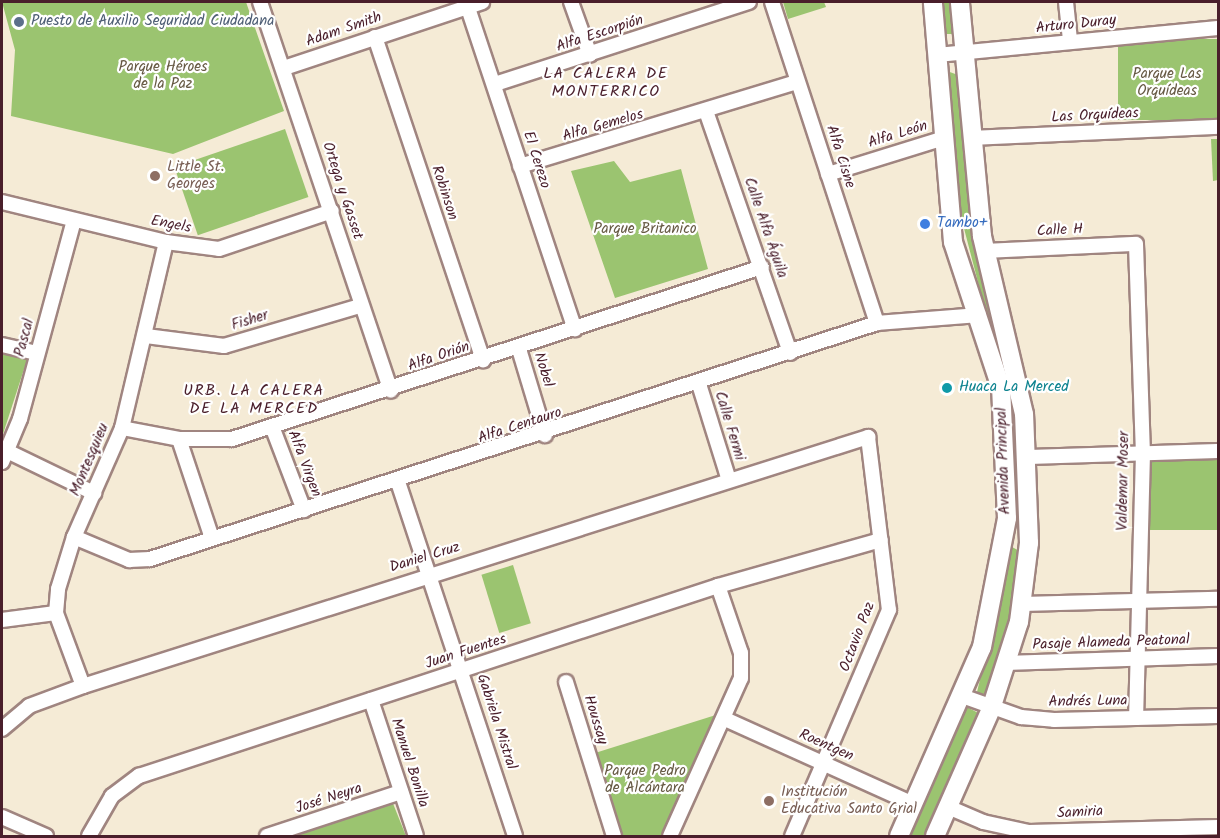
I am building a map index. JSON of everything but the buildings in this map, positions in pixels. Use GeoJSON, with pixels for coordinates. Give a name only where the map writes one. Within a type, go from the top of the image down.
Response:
{"type":"FeatureCollection","features":[{"type":"Feature","properties":{"kind":"main road","name":"Avenida Principal"},"geometry":{"type":"LineString","coordinates":[[899,837],[962,696],[992,614],[1005,535],[1000,388],[979,315],[953,242],[933,2]]}},
{"type":"Feature","properties":{"kind":"main road","name":"Avenida Principal"},"geometry":{"type":"LineString","coordinates":[[935,837],[991,709],[1022,604],[1029,535],[1028,457],[1016,370],[986,251],[963,55],[960,2]]}},
{"type":"Feature","properties":{"kind":"main road"},"geometry":{"type":"LineString","coordinates":[[1005,535],[1029,535]]}},
{"type":"Feature","properties":{"kind":"street","name":"Ortega y Gasset"},"geometry":{"type":"LineString","coordinates":[[260,2],[332,211],[360,306],[391,390]]}},
{"type":"Feature","properties":{"kind":"street","name":"Adam Smith"},"geometry":{"type":"LineString","coordinates":[[284,68],[467,4],[482,2]]}},
{"type":"Feature","properties":{"kind":"street"},"geometry":{"type":"LineString","coordinates":[[571,2],[590,55]]}},
{"type":"Feature","properties":{"kind":"street","name":"Alfa Escorpión"},"geometry":{"type":"LineString","coordinates":[[495,84],[749,2]]}},
{"type":"Feature","properties":{"kind":"street","name":"Alfa Cisne"},"geometry":{"type":"LineString","coordinates":[[772,2],[877,323]]}},
{"type":"Feature","properties":{"kind":"street"},"geometry":{"type":"LineString","coordinates":[[1066,2],[1070,41]]}},
{"type":"Feature","properties":{"kind":"street","name":"El Cerezo"},"geometry":{"type":"LineString","coordinates":[[467,4],[575,328]]}},
{"type":"Feature","properties":{"kind":"street","name":"Arturo Duray"},"geometry":{"type":"LineString","coordinates":[[937,55],[963,55],[1070,41],[1218,28]]}},
{"type":"Feature","properties":{"kind":"street","name":"Robinson"},"geometry":{"type":"LineString","coordinates":[[375,37],[483,360]]}},
{"type":"Feature","properties":{"kind":"street","name":"Alfa Gemelos"},"geometry":{"type":"LineString","coordinates":[[520,166],[707,114],[797,82]]}},
{"type":"Feature","properties":{"kind":"street","name":"Calle Alfa Águila"},"geometry":{"type":"LineString","coordinates":[[707,114],[790,353]]}},
{"type":"Feature","properties":{"kind":"street","name":"Las Orquídeas"},"geometry":{"type":"LineString","coordinates":[[972,138],[1218,128]]}},
{"type":"Feature","properties":{"kind":"street","name":"Alfa León"},"geometry":{"type":"LineString","coordinates":[[828,174],[944,138]]}},
{"type":"Feature","properties":{"kind":"street","name":"Engels"},"geometry":{"type":"LineString","coordinates":[[2,202],[166,242],[232,247],[332,211]]}},
{"type":"Feature","properties":{"kind":"street","name":"Pascal"},"geometry":{"type":"LineString","coordinates":[[4,457],[37,353],[74,220]]}},
{"type":"Feature","properties":{"kind":"street","name":"Montesquieu"},"geometry":{"type":"LineString","coordinates":[[56,613],[74,537],[122,428],[146,336],[166,242]]}},
{"type":"Feature","properties":{"kind":"street","name":"Calle H"},"geometry":{"type":"LineString","coordinates":[[986,251],[1136,244]]}},
{"type":"Feature","properties":{"kind":"street","name":"Valdemar Moser"},"geometry":{"type":"LineString","coordinates":[[1136,244],[1143,453],[1136,602],[1136,718]]}},
{"type":"Feature","properties":{"kind":"street","name":"Alfa Orión"},"geometry":{"type":"LineString","coordinates":[[122,428],[178,439],[220,441],[273,429],[762,267]]}},
{"type":"Feature","properties":{"kind":"street","name":"Fisher"},"geometry":{"type":"LineString","coordinates":[[146,336],[224,346],[360,306]]}},
{"type":"Feature","properties":{"kind":"street","name":"Alfa Centauro"},"geometry":{"type":"LineString","coordinates":[[74,537],[135,561],[545,435],[877,323],[979,315]]}},
{"type":"Feature","properties":{"kind":"street"},"geometry":{"type":"LineString","coordinates":[[2,345],[37,353]]}},
{"type":"Feature","properties":{"kind":"street","name":"Nobel"},"geometry":{"type":"LineString","coordinates":[[519,349],[545,435]]}},
{"type":"Feature","properties":{"kind":"street","name":"Calle Fermi"},"geometry":{"type":"LineString","coordinates":[[699,384],[728,477]]}},
{"type":"Feature","properties":{"kind":"street","name":"Alfa Virgen"},"geometry":{"type":"LineString","coordinates":[[273,429],[304,510]]}},
{"type":"Feature","properties":{"kind":"street","name":"Daniel Cruz"},"geometry":{"type":"LineString","coordinates":[[2,729],[29,706],[83,686],[728,477],[868,437]]}},
{"type":"Feature","properties":{"kind":"street","name":"Octavio Paz"},"geometry":{"type":"LineString","coordinates":[[792,837],[888,613],[868,437]]}},
{"type":"Feature","properties":{"kind":"street"},"geometry":{"type":"LineString","coordinates":[[178,439],[212,538]]}},
{"type":"Feature","properties":{"kind":"street"},"geometry":{"type":"LineString","coordinates":[[1028,457],[1218,451]]}},
{"type":"Feature","properties":{"kind":"street"},"geometry":{"type":"LineString","coordinates":[[4,457],[94,493]]}},
{"type":"Feature","properties":{"kind":"street","name":"Gabriela Mistral"},"geometry":{"type":"LineString","coordinates":[[398,482],[515,837]]}},
{"type":"Feature","properties":{"kind":"street","name":"Juan Fuentes"},"geometry":{"type":"LineString","coordinates":[[89,837],[112,796],[129,781],[718,586],[881,540]]}},
{"type":"Feature","properties":{"kind":"street"},"geometry":{"type":"LineString","coordinates":[[670,837],[725,719],[743,664],[718,586]]}},
{"type":"Feature","properties":{"kind":"street"},"geometry":{"type":"LineString","coordinates":[[1022,604],[1218,599]]}},
{"type":"Feature","properties":{"kind":"street"},"geometry":{"type":"LineString","coordinates":[[2,620],[56,613],[83,686]]}},
{"type":"Feature","properties":{"kind":"street","name":"Pasaje Alameda Peatonal"},"geometry":{"type":"LineString","coordinates":[[1005,663],[1218,656]]}},
{"type":"Feature","properties":{"kind":"street","name":"Houssay"},"geometry":{"type":"LineString","coordinates":[[566,682],[614,837]]}},
{"type":"Feature","properties":{"kind":"street","name":"Andrés Luna"},"geometry":{"type":"LineString","coordinates":[[962,696],[991,709],[1054,720],[1218,716]]}},
{"type":"Feature","properties":{"kind":"street","name":"Manuel Bonilla"},"geometry":{"type":"LineString","coordinates":[[371,700],[416,837]]}},
{"type":"Feature","properties":{"kind":"street","name":"Roentgen"},"geometry":{"type":"LineString","coordinates":[[725,719],[914,804]]}},
{"type":"Feature","properties":{"kind":"street","name":"José Neyra"},"geometry":{"type":"LineString","coordinates":[[267,837],[401,792]]}},
{"type":"Feature","properties":{"kind":"street","name":"Samiria"},"geometry":{"type":"LineString","coordinates":[[948,807],[982,822],[1029,832],[1212,830]]}},
{"type":"Feature","properties":{"kind":"street"},"geometry":{"type":"LineString","coordinates":[[2,817],[45,837]]}},
{"type":"Feature","properties":{"kind":"green space","name":"Parque Héroes de la Paz"},"geometry":{"type":"Polygon","coordinates":[[[2,2],[246,2],[284,111],[173,154],[11,116],[15,50],[2,2]]]}},
{"type":"Feature","properties":{"kind":"green space"},"geometry":{"type":"Polygon","coordinates":[[[783,2],[824,2],[826,7],[788,19],[783,2]]]}},
{"type":"Feature","properties":{"kind":"green space"},"geometry":{"type":"Polygon","coordinates":[[[941,2],[952,2],[952,34],[941,34],[941,2]]]}},
{"type":"Feature","properties":{"kind":"green space","name":"Parque Las Orquídeas"},"geometry":{"type":"Polygon","coordinates":[[[1118,39],[1218,39],[1218,120],[1118,120],[1118,39]]]}},
{"type":"Feature","properties":{"kind":"green space"},"geometry":{"type":"Polygon","coordinates":[[[947,71],[958,75],[1021,414],[1020,517],[1012,516],[1011,409],[960,213],[947,71]]]}},
{"type":"Feature","properties":{"kind":"green space"},"geometry":{"type":"Polygon","coordinates":[[[285,129],[308,197],[198,235],[174,167],[285,129]]]}},
{"type":"Feature","properties":{"kind":"green space"},"geometry":{"type":"Polygon","coordinates":[[[1211,139],[1218,139],[1218,180],[1213,181],[1211,139]]]}},
{"type":"Feature","properties":{"kind":"green space","name":"Parque Britanico"},"geometry":{"type":"Polygon","coordinates":[[[614,161],[630,182],[681,169],[708,269],[615,298],[571,171],[614,161]]]}},
{"type":"Feature","properties":{"kind":"green space"},"geometry":{"type":"Polygon","coordinates":[[[2,354],[27,360],[2,437],[2,354]]]}},
{"type":"Feature","properties":{"kind":"green space"},"geometry":{"type":"Polygon","coordinates":[[[1150,458],[1218,458],[1218,530],[1150,530],[1150,458]]]}},
{"type":"Feature","properties":{"kind":"green space"},"geometry":{"type":"Polygon","coordinates":[[[1012,547],[1023,553],[1013,624],[988,698],[977,692],[1012,547]]]}},
{"type":"Feature","properties":{"kind":"green space"},"geometry":{"type":"Polygon","coordinates":[[[513,565],[531,623],[499,633],[481,575],[513,565]]]}},
{"type":"Feature","properties":{"kind":"green space"},"geometry":{"type":"Polygon","coordinates":[[[967,707],[982,715],[925,836],[909,836],[967,707]]]}},
{"type":"Feature","properties":{"kind":"green space","name":"Parque Pedro de Alcántara"},"geometry":{"type":"Polygon","coordinates":[[[719,714],[664,836],[620,836],[595,753],[719,714]]]}},
{"type":"Feature","properties":{"kind":"green space"},"geometry":{"type":"Polygon","coordinates":[[[392,801],[406,836],[291,836],[392,801]]]}},
{"type":"Feature","properties":{"kind":"place","name":"Puesto de Auxilio Seguridad Ciudadana"},"geometry":{"type":"Point","coordinates":[19,22]}},
{"type":"Feature","properties":{"kind":"place","name":"Little St. Georges"},"geometry":{"type":"Point","coordinates":[155,176]}},
{"type":"Feature","properties":{"kind":"place","name":"Tambo+"},"geometry":{"type":"Point","coordinates":[925,224]}},
{"type":"Feature","properties":{"kind":"place","name":"Huaca La Merced"},"geometry":{"type":"Point","coordinates":[947,388]}},
{"type":"Feature","properties":{"kind":"place","name":"Institución Educativa Santo Grial"},"geometry":{"type":"Point","coordinates":[769,801]}},
{"type":"Feature","properties":{"kind":"district","name":"LA CALERA DE MONTERRICO"},"geometry":{"type":"Point","coordinates":[606,83]}},
{"type":"Feature","properties":{"kind":"district","name":"URB. LA CALERA DE LA MERCED"},"geometry":{"type":"Point","coordinates":[254,400]}}]}
